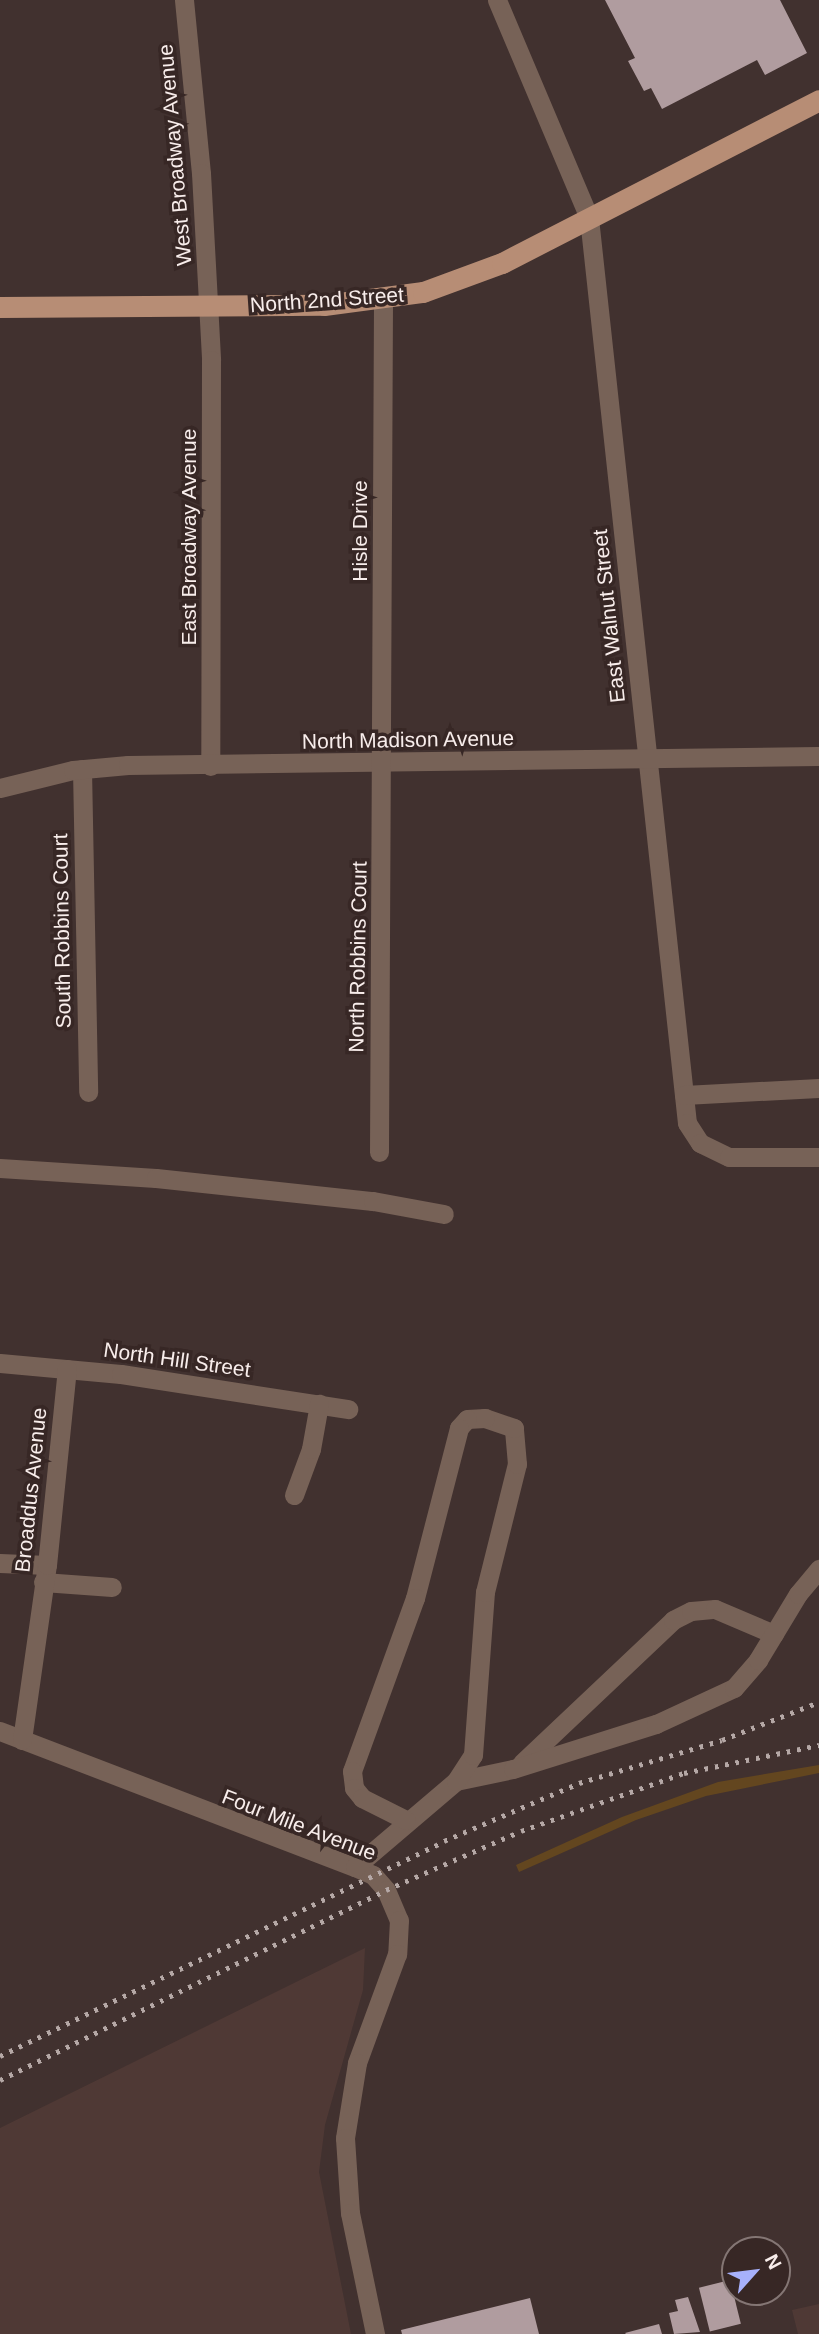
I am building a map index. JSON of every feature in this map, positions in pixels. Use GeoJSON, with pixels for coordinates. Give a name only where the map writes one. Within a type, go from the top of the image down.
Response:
{"type":"FeatureCollection","features":[{"type":"Feature","properties":{"kind":"main road","name":"North 2nd Street"},"geometry":{"type":"LineString","coordinates":[[0,307],[209,307],[383,299],[423,292],[502,263],[819,100]]}},
{"type":"Feature","properties":{"kind":"street","name":"West Broadway Avenue"},"geometry":{"type":"LineString","coordinates":[[184,0],[209,307]]}},
{"type":"Feature","properties":{"kind":"street","name":"East Walnut Street"},"geometry":{"type":"LineString","coordinates":[[497,0],[589,218],[674,1010],[691,1130],[712,1150],[729,1157],[819,1157]]}},
{"type":"Feature","properties":{"kind":"street","name":"Hisle Drive"},"geometry":{"type":"LineString","coordinates":[[383,299],[383,764]]}},
{"type":"Feature","properties":{"kind":"street","name":"East Broadway Avenue"},"geometry":{"type":"LineString","coordinates":[[209,307],[213,439],[210,766]]}},
{"type":"Feature","properties":{"kind":"street","name":"North Madison Avenue"},"geometry":{"type":"LineString","coordinates":[[0,788],[82,769],[819,756]]}},
{"type":"Feature","properties":{"kind":"street","name":"North Robbins Court"},"geometry":{"type":"LineString","coordinates":[[379,1152],[383,764]]}},
{"type":"Feature","properties":{"kind":"street","name":"South Robbins Court"},"geometry":{"type":"LineString","coordinates":[[82,769],[88,1093]]}},
{"type":"Feature","properties":{"kind":"street"},"geometry":{"type":"LineString","coordinates":[[684,1095],[819,1088]]}},
{"type":"Feature","properties":{"kind":"street"},"geometry":{"type":"LineString","coordinates":[[0,1168],[169,1180],[373,1201],[444,1214]]}},
{"type":"Feature","properties":{"kind":"street","name":"North Hill Street"},"geometry":{"type":"LineString","coordinates":[[0,1363],[67,1369],[348,1409]]}},
{"type":"Feature","properties":{"kind":"street","name":"Broaddus Avenue"},"geometry":{"type":"LineString","coordinates":[[22,1740],[46,1573],[67,1369]]}},
{"type":"Feature","properties":{"kind":"street"},"geometry":{"type":"LineString","coordinates":[[294,1495],[311,1449],[319,1404]]}},
{"type":"Feature","properties":{"kind":"street"},"geometry":{"type":"LineString","coordinates":[[355,1867],[406,1820],[456,1781],[473,1755],[485,1592],[517,1464],[514,1428],[485,1418],[467,1419],[459,1428],[415,1598],[352,1771],[354,1788],[362,1798],[406,1820]]}},
{"type":"Feature","properties":{"kind":"street"},"geometry":{"type":"LineString","coordinates":[[0,1563],[112,1587]]}},
{"type":"Feature","properties":{"kind":"street"},"geometry":{"type":"LineString","coordinates":[[456,1781],[519,1767],[656,1724],[724,1693],[758,1660],[819,1569]]}},
{"type":"Feature","properties":{"kind":"street"},"geometry":{"type":"LineString","coordinates":[[519,1767],[682,1615],[715,1609],[774,1633]]}},
{"type":"Feature","properties":{"kind":"street","name":"Four Mile Avenue"},"geometry":{"type":"LineString","coordinates":[[0,1731],[355,1867],[382,1884],[399,1920],[397,1954],[356,2063],[345,2138],[350,2213],[374,2334]]}},
{"type":"Feature","properties":{"kind":"shaded area"},"geometry":{"type":"Polygon","coordinates":[[[819,1765],[819,1773],[706,1796],[636,1820],[519,1872],[516,1865],[622,1817],[718,1782],[819,1765]]]}},
{"type":"Feature","properties":{"kind":"shaded area"},"geometry":{"type":"Polygon","coordinates":[[[365,1948],[363,1990],[325,2125],[319,2172],[351,2334],[0,2334],[0,2128],[365,1948]]]}},
{"type":"Feature","properties":{"kind":"shaded area"},"geometry":{"type":"Polygon","coordinates":[[[819,2304],[819,2334],[798,2334],[792,2310],[819,2304]]]}},
{"type":"Feature","properties":{"kind":"building"},"geometry":{"type":"Polygon","coordinates":[[[605,0],[780,0],[807,53],[765,75],[757,60],[662,109],[651,88],[644,91],[628,61],[635,58],[605,0]]]}},
{"type":"Feature","properties":{"kind":"building"},"geometry":{"type":"Polygon","coordinates":[[[721,2282],[721,2306],[736,2306],[741,2324],[710,2331],[699,2288],[721,2282]]]}},
{"type":"Feature","properties":{"kind":"building"},"geometry":{"type":"Polygon","coordinates":[[[688,2297],[700,2332],[674,2334],[669,2313],[678,2311],[675,2300],[688,2297]]]}},
{"type":"Feature","properties":{"kind":"building"},"geometry":{"type":"Polygon","coordinates":[[[530,2298],[539,2334],[402,2334],[401,2330],[530,2298]]]}},
{"type":"Feature","properties":{"kind":"building"},"geometry":{"type":"Polygon","coordinates":[[[659,2324],[662,2334],[625,2333],[659,2324]]]}},
{"type":"Feature","properties":{"kind":"railway"},"geometry":{"type":"LineString","coordinates":[[0,2056],[444,1841],[579,1783],[722,1740],[819,1702]]}},
{"type":"Feature","properties":{"kind":"railway"},"geometry":{"type":"LineString","coordinates":[[0,2080],[386,1890],[521,1831],[684,1773],[819,1745]]}}]}
